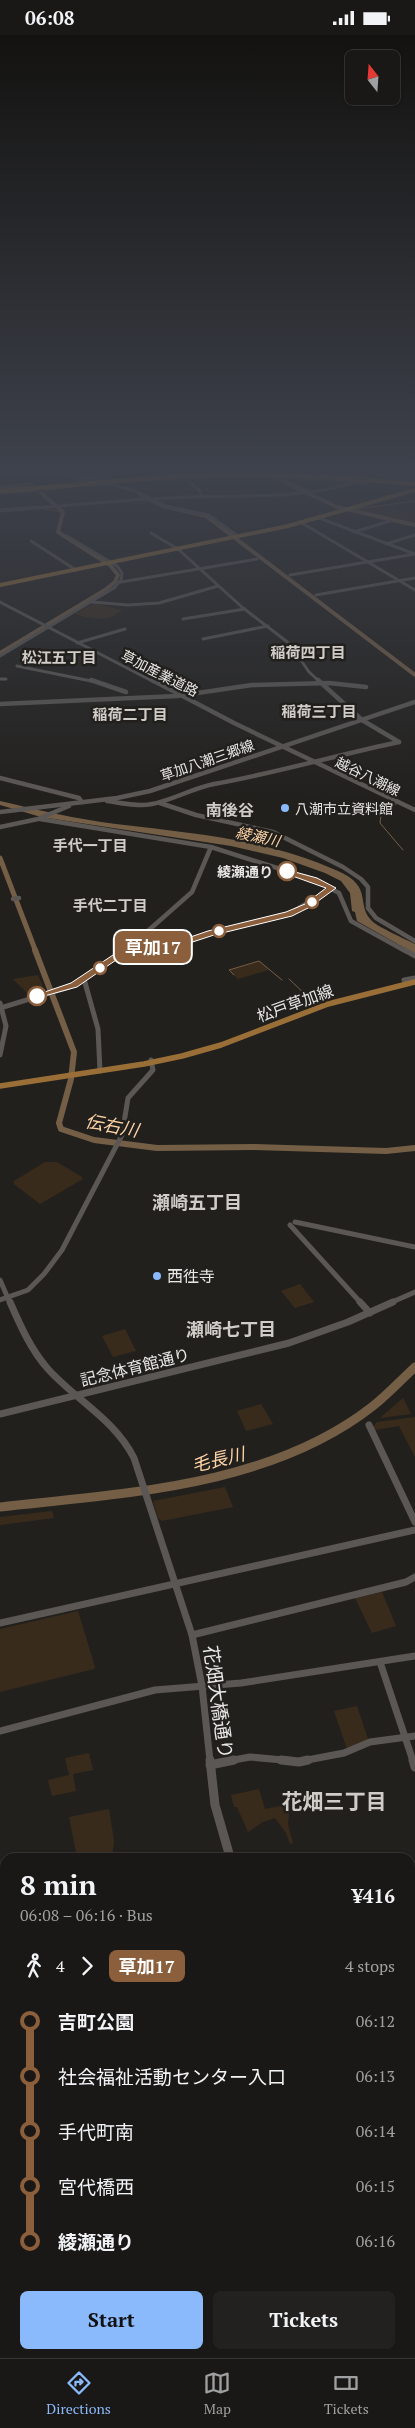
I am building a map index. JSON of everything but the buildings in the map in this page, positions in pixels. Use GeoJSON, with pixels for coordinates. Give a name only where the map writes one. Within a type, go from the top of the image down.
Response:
{"type":"FeatureCollection","features":[{"type":"Feature","properties":{"kind":"main road"},"geometry":{"type":"LineString","coordinates":[[0,585],[13,582]]}},
{"type":"Feature","properties":{"kind":"main road","name":"松戸草加線"},"geometry":{"type":"LineString","coordinates":[[0,1085],[99,1070],[195,1052],[328,1004],[415,982]]}},
{"type":"Feature","properties":{"kind":"main road"},"geometry":{"type":"LineString","coordinates":[[406,984],[410,987],[415,987]]}},
{"type":"Feature","properties":{"kind":"street"},"geometry":{"type":"LineString","coordinates":[[0,656],[92,602],[119,582]]}},
{"type":"Feature","properties":{"kind":"street"},"geometry":{"type":"LineString","coordinates":[[105,799],[112,802],[139,805],[160,803],[212,784],[237,781],[311,761],[399,742],[362,720],[308,670],[293,647],[214,582]]}},
{"type":"Feature","properties":{"kind":"street"},"geometry":{"type":"LineString","coordinates":[[316,595],[392,582]]}},
{"type":"Feature","properties":{"kind":"street"},"geometry":{"type":"LineString","coordinates":[[402,582],[415,590]]}},
{"type":"Feature","properties":{"kind":"street"},"geometry":{"type":"LineString","coordinates":[[92,602],[128,605],[160,603],[218,586]]}},
{"type":"Feature","properties":{"kind":"street","name":"草加産業道路"},"geometry":{"type":"LineString","coordinates":[[0,602],[311,761]]}},
{"type":"Feature","properties":{"kind":"street"},"geometry":{"type":"LineString","coordinates":[[183,619],[245,609]]}},
{"type":"Feature","properties":{"kind":"street"},"geometry":{"type":"LineString","coordinates":[[202,639],[268,626]]}},
{"type":"Feature","properties":{"kind":"street"},"geometry":{"type":"LineString","coordinates":[[77,643],[125,629]]}},
{"type":"Feature","properties":{"kind":"street"},"geometry":{"type":"LineString","coordinates":[[17,666],[62,672],[100,682],[126,693]]}},
{"type":"Feature","properties":{"kind":"street"},"geometry":{"type":"LineString","coordinates":[[0,679],[6,679]]}},
{"type":"Feature","properties":{"kind":"street"},"geometry":{"type":"LineString","coordinates":[[0,704],[182,695],[248,685],[321,683],[366,687]]}},
{"type":"Feature","properties":{"kind":"street","name":"草加八潮三郷線"},"geometry":{"type":"LineString","coordinates":[[0,811],[105,799],[163,788],[415,702]]}},
{"type":"Feature","properties":{"kind":"street","name":"越谷八潮線"},"geometry":{"type":"LineString","coordinates":[[311,761],[415,810]]}},
{"type":"Feature","properties":{"kind":"street"},"geometry":{"type":"LineString","coordinates":[[0,777],[79,798],[80,802],[41,818],[0,827]]}},
{"type":"Feature","properties":{"kind":"street"},"geometry":{"type":"LineString","coordinates":[[160,803],[196,815],[273,832],[343,867],[359,877],[368,887],[368,908],[376,918],[415,941]]}},
{"type":"Feature","properties":{"kind":"street"},"geometry":{"type":"LineString","coordinates":[[41,818],[211,847],[315,880],[332,888],[342,896],[351,921],[415,956]]}},
{"type":"Feature","properties":{"kind":"street"},"geometry":{"type":"LineString","coordinates":[[0,1055],[6,1032],[1,1006],[69,987],[84,979],[130,947],[192,892],[211,847]]}},
{"type":"Feature","properties":{"kind":"street"},"geometry":{"type":"LineString","coordinates":[[130,947],[171,947],[211,933],[289,914],[307,905],[332,888]]}},
{"type":"Feature","properties":{"kind":"street"},"geometry":{"type":"LineString","coordinates":[[406,984],[404,980],[415,978]]}},
{"type":"Feature","properties":{"kind":"street"},"geometry":{"type":"LineString","coordinates":[[84,979],[98,1029],[99,1070]]}},
{"type":"Feature","properties":{"kind":"street"},"geometry":{"type":"LineString","coordinates":[[0,1300],[22,1293],[35,1283],[57,1257],[117,1143],[123,1129],[126,1102],[134,1089],[153,1070],[152,1061]]}},
{"type":"Feature","properties":{"kind":"street"},"geometry":{"type":"LineString","coordinates":[[370,1313],[293,1223],[415,1247]]}},
{"type":"Feature","properties":{"kind":"street","name":"花畑大橋通り"},"geometry":{"type":"LineString","coordinates":[[0,1280],[30,1345],[39,1358],[54,1375],[110,1422],[123,1437],[131,1451],[192,1635],[202,1686],[217,1817],[229,1853]]}},
{"type":"Feature","properties":{"kind":"street","name":"記念体育館通り"},"geometry":{"type":"LineString","coordinates":[[0,1414],[275,1347],[331,1329],[415,1292]]}},
{"type":"Feature","properties":{"kind":"street"},"geometry":{"type":"LineString","coordinates":[[369,1425],[415,1522]]}},
{"type":"Feature","properties":{"kind":"street"},"geometry":{"type":"LineString","coordinates":[[0,1624],[415,1532]]}},
{"type":"Feature","properties":{"kind":"street"},"geometry":{"type":"LineString","coordinates":[[192,1635],[397,1585],[415,1577]]}},
{"type":"Feature","properties":{"kind":"street"},"geometry":{"type":"LineString","coordinates":[[0,1731],[143,1692],[242,1683],[415,1656]]}},
{"type":"Feature","properties":{"kind":"street"},"geometry":{"type":"LineString","coordinates":[[380,1662],[415,1767]]}},
{"type":"Feature","properties":{"kind":"street"},"geometry":{"type":"LineString","coordinates":[[210,1765],[250,1757],[299,1762],[344,1753],[370,1742],[415,1736]]}},
{"type":"Feature","properties":{"kind":"shaded area"},"geometry":{"type":"Polygon","coordinates":[[[94,603],[122,610],[112,617],[100,619],[75,614],[94,603]]]}},
{"type":"Feature","properties":{"kind":"shaded area"},"geometry":{"type":"Polygon","coordinates":[[[0,801],[86,820],[200,834],[257,844],[311,860],[338,871],[356,883],[360,889],[367,915],[375,924],[415,944],[415,954],[357,921],[355,912],[352,911],[350,893],[341,881],[325,873],[283,858],[231,846],[41,817],[0,805],[0,801]]]}},
{"type":"Feature","properties":{"kind":"shaded area"},"geometry":{"type":"Polygon","coordinates":[[[260,961],[269,970],[238,979],[229,970],[260,961]]]}},
{"type":"Feature","properties":{"kind":"shaded area"},"geometry":{"type":"Polygon","coordinates":[[[38,975],[45,991],[30,996],[13,979],[38,975]]]}},
{"type":"Feature","properties":{"kind":"shaded area"},"geometry":{"type":"Polygon","coordinates":[[[45,1162],[57,1162],[83,1179],[40,1204],[14,1184],[14,1181],[45,1162]]]}},
{"type":"Feature","properties":{"kind":"shaded area"},"geometry":{"type":"Polygon","coordinates":[[[300,1284],[314,1302],[295,1308],[281,1291],[300,1284]]]}},
{"type":"Feature","properties":{"kind":"shaded area"},"geometry":{"type":"Polygon","coordinates":[[[125,1329],[136,1351],[113,1357],[102,1336],[125,1329]]]}},
{"type":"Feature","properties":{"kind":"shaded area"},"geometry":{"type":"Polygon","coordinates":[[[403,1398],[411,1414],[380,1418],[403,1398]]]}},
{"type":"Feature","properties":{"kind":"shaded area"},"geometry":{"type":"Polygon","coordinates":[[[261,1404],[273,1424],[246,1431],[237,1411],[261,1404]]]}},
{"type":"Feature","properties":{"kind":"shaded area"},"geometry":{"type":"Polygon","coordinates":[[[415,1417],[415,1457],[399,1426],[375,1430],[373,1427],[377,1422],[415,1417]]]}},
{"type":"Feature","properties":{"kind":"shaded area"},"geometry":{"type":"Polygon","coordinates":[[[225,1487],[233,1507],[162,1521],[158,1518],[153,1501],[225,1487]]]}},
{"type":"Feature","properties":{"kind":"shaded area"},"geometry":{"type":"Polygon","coordinates":[[[52,1511],[54,1518],[0,1525],[0,1517],[52,1511]]]}},
{"type":"Feature","properties":{"kind":"shaded area"},"geometry":{"type":"Polygon","coordinates":[[[382,1592],[396,1626],[372,1633],[355,1598],[382,1592]]]}},
{"type":"Feature","properties":{"kind":"shaded area"},"geometry":{"type":"Polygon","coordinates":[[[78,1611],[94,1669],[0,1692],[0,1629],[78,1611]]]}},
{"type":"Feature","properties":{"kind":"shaded area"},"geometry":{"type":"Polygon","coordinates":[[[357,1706],[368,1739],[347,1749],[334,1711],[357,1706]]]}},
{"type":"Feature","properties":{"kind":"shaded area"},"geometry":{"type":"Polygon","coordinates":[[[89,1753],[93,1770],[73,1774],[76,1791],[52,1796],[48,1780],[69,1775],[65,1758],[89,1753]]]}},
{"type":"Feature","properties":{"kind":"shaded area"},"geometry":{"type":"Polygon","coordinates":[[[259,1789],[265,1809],[290,1804],[288,1824],[293,1843],[290,1844],[286,1833],[275,1818],[263,1822],[248,1832],[237,1807],[234,1807],[231,1795],[259,1789]]]}},
{"type":"Feature","properties":{"kind":"shaded area"},"geometry":{"type":"Polygon","coordinates":[[[109,1809],[114,1841],[112,1853],[76,1853],[69,1817],[109,1809]]]}},
{"type":"Feature","properties":{"kind":"waterway"},"geometry":{"type":"LineString","coordinates":[[0,653],[114,582]]}},
{"type":"Feature","properties":{"kind":"waterway"},"geometry":{"type":"LineString","coordinates":[[293,582],[415,675]]}},
{"type":"Feature","properties":{"kind":"waterway"},"geometry":{"type":"LineString","coordinates":[[396,804],[379,807],[376,813],[381,815],[380,823],[403,850]]}},
{"type":"Feature","properties":{"kind":"waterway","name":"伝右川"},"geometry":{"type":"LineString","coordinates":[[0,858],[36,952]]}},
{"type":"Feature","properties":{"kind":"waterway","name":"伝右川"},"geometry":{"type":"LineString","coordinates":[[35,950],[74,1052],[71,1079],[59,1123],[61,1129],[94,1140],[157,1148],[254,1147],[386,1151],[415,1148]]}},
{"type":"Feature","properties":{"kind":"waterway"},"geometry":{"type":"LineString","coordinates":[[234,975],[229,970],[259,961],[282,980]]}},
{"type":"Feature","properties":{"kind":"waterway"},"geometry":{"type":"LineString","coordinates":[[289,979],[308,997]]}},
{"type":"Feature","properties":{"kind":"waterway","name":"毛長川"},"geometry":{"type":"LineString","coordinates":[[0,1507],[146,1490],[195,1482],[243,1470],[289,1454],[333,1433],[373,1406],[415,1367]]}},
{"type":"Feature","properties":{"kind":"bus line","name":"草加17"},"geometry":{"type":"LineString","coordinates":[[37,996],[74,985],[130,947],[171,947],[211,933],[289,914],[299,910],[332,888],[287,871]]}},
{"type":"Feature","properties":{"kind":"place","name":"八潮市立資料館"},"geometry":{"type":"Point","coordinates":[285,808]}},
{"type":"Feature","properties":{"kind":"place","name":"綾瀬通り"},"geometry":{"type":"Point","coordinates":[287,871]}},
{"type":"Feature","properties":{"kind":"place","name":"西徃寺"},"geometry":{"type":"Point","coordinates":[157,1276]}},
{"type":"Feature","properties":{"kind":"district","name":"稲荷四丁目"},"geometry":{"type":"Point","coordinates":[308,652]}},
{"type":"Feature","properties":{"kind":"district","name":"松江五丁目"},"geometry":{"type":"Point","coordinates":[59,657]}},
{"type":"Feature","properties":{"kind":"district","name":"稲荷三丁目"},"geometry":{"type":"Point","coordinates":[319,711]}},
{"type":"Feature","properties":{"kind":"district","name":"稲荷二丁目"},"geometry":{"type":"Point","coordinates":[130,714]}},
{"type":"Feature","properties":{"kind":"district","name":"南後谷"},"geometry":{"type":"Point","coordinates":[230,810]}},
{"type":"Feature","properties":{"kind":"district","name":"手代一丁目"},"geometry":{"type":"Point","coordinates":[90,845]}},
{"type":"Feature","properties":{"kind":"district","name":"手代二丁目"},"geometry":{"type":"Point","coordinates":[110,905]}},
{"type":"Feature","properties":{"kind":"district","name":"瀬崎五丁目"},"geometry":{"type":"Point","coordinates":[197,1202]}},
{"type":"Feature","properties":{"kind":"district","name":"瀬崎七丁目"},"geometry":{"type":"Point","coordinates":[231,1329]}},
{"type":"Feature","properties":{"kind":"district","name":"花畑三丁目"},"geometry":{"type":"Point","coordinates":[334,1801]}},
{"type":"Feature","properties":{"kind":"water label","name":"綾瀬川"},"geometry":{"type":"Point","coordinates":[258,836]}}]}
